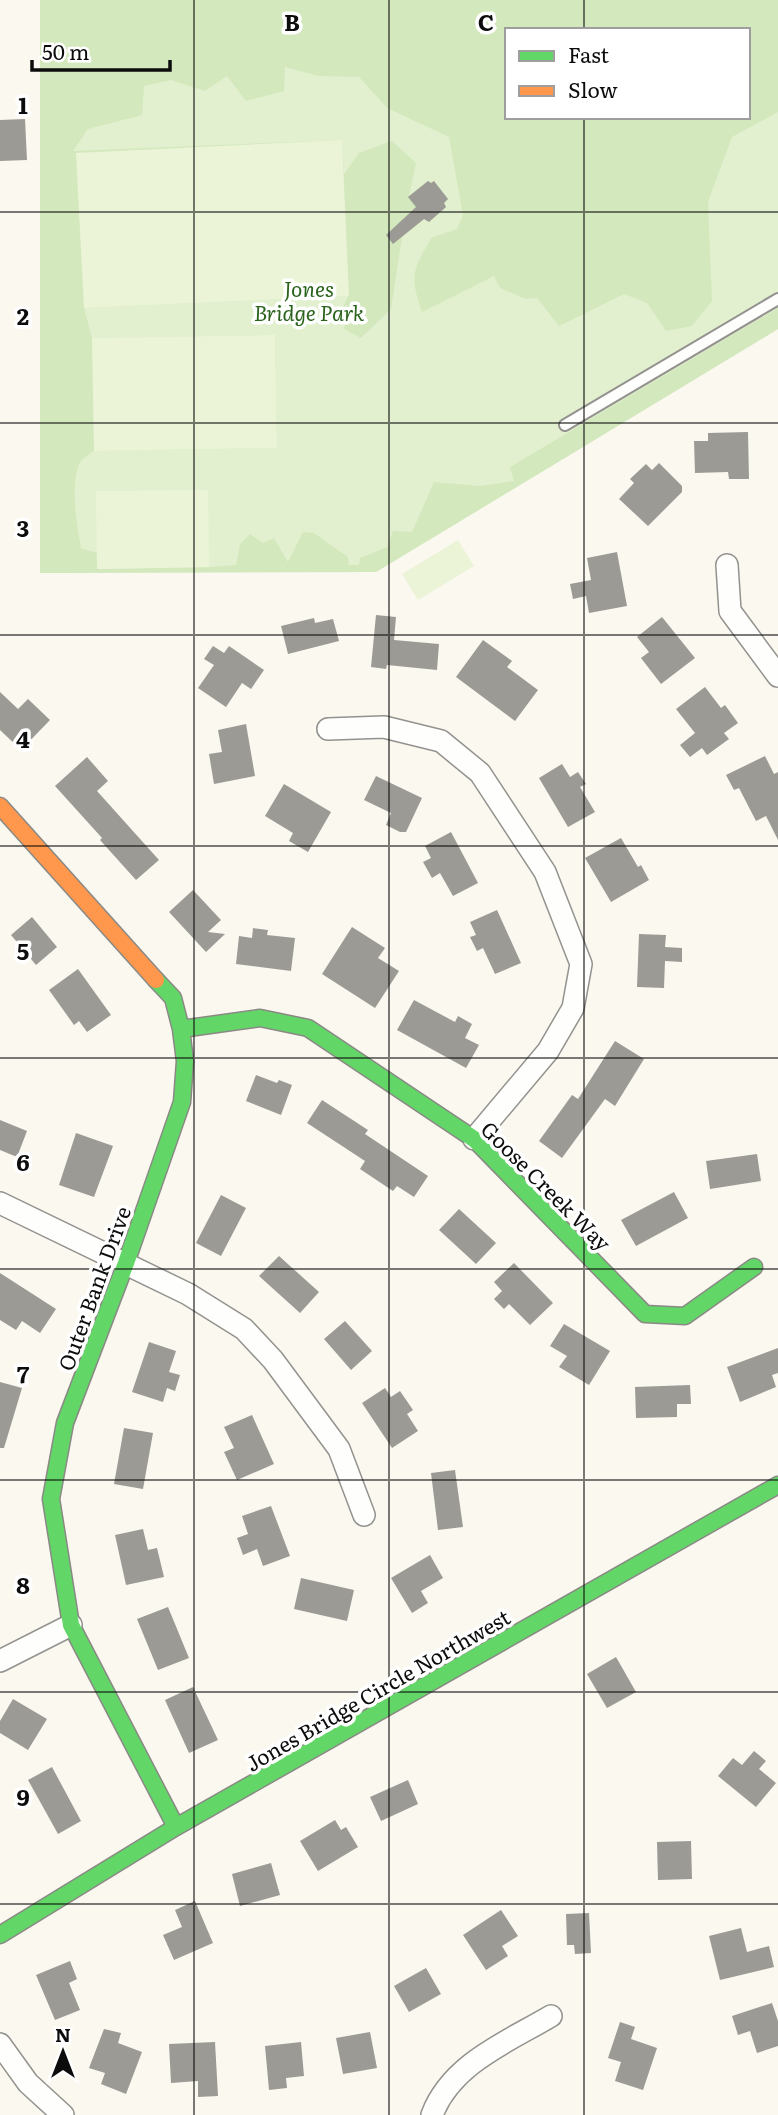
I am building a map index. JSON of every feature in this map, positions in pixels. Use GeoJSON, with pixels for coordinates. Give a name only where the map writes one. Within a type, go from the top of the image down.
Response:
{"type":"FeatureCollection","features":[{"type":"Feature","properties":{"kind":"street"},"geometry":{"type":"LineString","coordinates":[[727,565],[730,611],[778,676]]}},
{"type":"Feature","properties":{"kind":"street"},"geometry":{"type":"LineString","coordinates":[[328,729],[384,727],[442,741],[480,773],[545,872],[581,964],[573,1008],[548,1051],[474,1139]]}},
{"type":"Feature","properties":{"kind":"street","name":"Outer Bank Drive"},"geometry":{"type":"LineString","coordinates":[[0,806],[173,998],[181,1029],[185,1061],[182,1102],[126,1264],[65,1423],[51,1499],[71,1625],[176,1827]]}},
{"type":"Feature","properties":{"kind":"street","name":"Goose Creek Way"},"geometry":{"type":"LineString","coordinates":[[181,1029],[260,1018],[308,1028],[474,1139],[645,1314],[685,1316],[754,1266]]}},
{"type":"Feature","properties":{"kind":"street"},"geometry":{"type":"LineString","coordinates":[[0,1203],[188,1294],[244,1329],[273,1360],[339,1449],[364,1515]]}},
{"type":"Feature","properties":{"kind":"street","name":"Jones Bridge Circle Northwest"},"geometry":{"type":"LineString","coordinates":[[0,1935],[176,1827],[778,1485]]}},
{"type":"Feature","properties":{"kind":"street"},"geometry":{"type":"LineString","coordinates":[[0,1661],[71,1625]]}},
{"type":"Feature","properties":{"kind":"street"},"geometry":{"type":"LineString","coordinates":[[432,2115],[456,2075],[551,2016]]}},
{"type":"Feature","properties":{"kind":"street"},"geometry":{"type":"LineString","coordinates":[[0,2044],[28,2083],[63,2115]]}},
{"type":"Feature","properties":{"kind":"lane"},"geometry":{"type":"LineString","coordinates":[[565,425],[778,299]]}},
{"type":"Feature","properties":{"kind":"green space","name":"Jones Bridge Park"},"geometry":{"type":"Polygon","coordinates":[[[40,0],[778,0],[778,329],[376,572],[40,573],[40,0]]]}},
{"type":"Feature","properties":{"kind":"green space","name":"Jones Bridge Park"},"geometry":{"type":"Polygon","coordinates":[[[40,0],[778,0],[778,112],[732,137],[708,202],[712,301],[692,326],[666,331],[647,303],[624,294],[559,326],[537,298],[526,299],[500,288],[494,276],[422,312],[414,281],[417,266],[431,238],[457,229],[463,215],[449,137],[387,108],[359,77],[318,76],[285,67],[284,91],[246,101],[227,76],[205,91],[171,80],[144,86],[142,115],[88,129],[73,151],[342,140],[344,174],[359,153],[392,141],[416,163],[409,196],[428,181],[434,181],[448,199],[444,203],[446,207],[429,222],[424,219],[402,237],[391,309],[361,338],[344,329],[347,310],[342,310],[348,296],[84,308],[92,338],[275,335],[277,448],[94,451],[81,461],[75,479],[78,528],[81,548],[97,553],[97,569],[236,565],[240,544],[250,534],[263,543],[274,538],[288,562],[303,532],[314,533],[348,557],[349,565],[359,565],[360,558],[387,547],[393,531],[412,532],[434,482],[480,486],[514,481],[510,467],[778,308],[778,329],[376,572],[40,573],[40,0]]]}},
{"type":"Feature","properties":{"kind":"green space"},"geometry":{"type":"Polygon","coordinates":[[[342,140],[349,296],[84,308],[76,153],[342,140]]]}},
{"type":"Feature","properties":{"kind":"green space"},"geometry":{"type":"Polygon","coordinates":[[[275,335],[277,448],[94,451],[92,338],[275,335]]]}},
{"type":"Feature","properties":{"kind":"green space"},"geometry":{"type":"Polygon","coordinates":[[[208,490],[209,567],[97,569],[96,491],[208,490]]]}},
{"type":"Feature","properties":{"kind":"green space"},"geometry":{"type":"Polygon","coordinates":[[[458,540],[474,566],[418,600],[402,574],[458,540]]]}},
{"type":"Feature","properties":{"kind":"building"},"geometry":{"type":"Polygon","coordinates":[[[25,119],[27,160],[0,161],[0,120],[25,119]]]}},
{"type":"Feature","properties":{"kind":"building"},"geometry":{"type":"Polygon","coordinates":[[[428,181],[434,181],[448,199],[444,203],[446,207],[429,222],[424,219],[393,244],[386,235],[416,207],[408,197],[428,181]]]}},
{"type":"Feature","properties":{"kind":"building"},"geometry":{"type":"Polygon","coordinates":[[[748,432],[749,479],[729,479],[728,472],[695,473],[694,441],[708,441],[708,433],[748,432]]]}},
{"type":"Feature","properties":{"kind":"building"},"geometry":{"type":"Polygon","coordinates":[[[659,463],[682,486],[682,492],[648,526],[619,499],[634,483],[630,479],[646,464],[652,470],[659,463]]]}},
{"type":"Feature","properties":{"kind":"building"},"geometry":{"type":"Polygon","coordinates":[[[617,552],[627,606],[589,613],[586,596],[573,599],[570,584],[591,580],[587,558],[617,552]]]}},
{"type":"Feature","properties":{"kind":"building"},"geometry":{"type":"Polygon","coordinates":[[[376,615],[396,617],[394,640],[439,644],[437,670],[387,665],[386,669],[371,667],[376,615]]]}},
{"type":"Feature","properties":{"kind":"building"},"geometry":{"type":"Polygon","coordinates":[[[662,617],[695,658],[661,684],[641,658],[649,652],[637,637],[662,617]]]}},
{"type":"Feature","properties":{"kind":"building"},"geometry":{"type":"Polygon","coordinates":[[[314,618],[315,623],[333,619],[339,641],[288,654],[281,626],[314,618]]]}},
{"type":"Feature","properties":{"kind":"building"},"geometry":{"type":"Polygon","coordinates":[[[483,640],[512,661],[507,667],[538,690],[515,721],[456,677],[483,640]]]}},
{"type":"Feature","properties":{"kind":"building"},"geometry":{"type":"Polygon","coordinates":[[[213,646],[224,653],[229,646],[264,670],[251,689],[242,683],[226,707],[198,688],[214,665],[204,659],[213,646]]]}},
{"type":"Feature","properties":{"kind":"building"},"geometry":{"type":"Polygon","coordinates":[[[705,687],[721,708],[725,705],[738,723],[724,733],[729,739],[707,755],[702,748],[690,757],[680,745],[695,733],[676,709],[705,687]]]}},
{"type":"Feature","properties":{"kind":"building"},"geometry":{"type":"Polygon","coordinates":[[[0,692],[18,709],[28,699],[50,720],[21,750],[0,730],[0,692]]]}},
{"type":"Feature","properties":{"kind":"building"},"geometry":{"type":"Polygon","coordinates":[[[246,724],[255,776],[214,784],[209,754],[222,752],[218,730],[246,724]]]}},
{"type":"Feature","properties":{"kind":"building"},"geometry":{"type":"Polygon","coordinates":[[[765,756],[774,774],[778,772],[778,840],[766,816],[756,821],[739,788],[734,790],[726,775],[765,756]]]}},
{"type":"Feature","properties":{"kind":"building"},"geometry":{"type":"Polygon","coordinates":[[[87,757],[108,781],[97,791],[159,860],[136,880],[55,786],[87,757]]]}},
{"type":"Feature","properties":{"kind":"building"},"geometry":{"type":"Polygon","coordinates":[[[562,764],[570,777],[578,772],[586,784],[580,787],[595,812],[568,827],[539,778],[562,764]]]}},
{"type":"Feature","properties":{"kind":"building"},"geometry":{"type":"Polygon","coordinates":[[[376,776],[422,798],[406,832],[386,825],[391,813],[364,800],[376,776]]]}},
{"type":"Feature","properties":{"kind":"building"},"geometry":{"type":"Polygon","coordinates":[[[284,784],[331,812],[308,852],[289,841],[293,833],[265,816],[284,784]]]}},
{"type":"Feature","properties":{"kind":"building"},"geometry":{"type":"Polygon","coordinates":[[[451,832],[478,883],[453,896],[440,873],[432,878],[423,862],[431,858],[425,846],[451,832]]]}},
{"type":"Feature","properties":{"kind":"building"},"geometry":{"type":"Polygon","coordinates":[[[621,838],[649,880],[611,902],[585,858],[621,838]]]}},
{"type":"Feature","properties":{"kind":"building"},"geometry":{"type":"Polygon","coordinates":[[[193,890],[221,920],[208,932],[225,934],[206,952],[169,912],[193,890]]]}},
{"type":"Feature","properties":{"kind":"building"},"geometry":{"type":"Polygon","coordinates":[[[497,910],[521,963],[495,974],[483,948],[477,951],[470,937],[476,935],[470,922],[497,910]]]}},
{"type":"Feature","properties":{"kind":"building"},"geometry":{"type":"Polygon","coordinates":[[[32,917],[57,947],[36,965],[11,935],[32,917]]]}},
{"type":"Feature","properties":{"kind":"building"},"geometry":{"type":"Polygon","coordinates":[[[352,927],[385,948],[378,958],[399,971],[375,1008],[322,974],[352,927]]]}},
{"type":"Feature","properties":{"kind":"building"},"geometry":{"type":"Polygon","coordinates":[[[253,928],[268,930],[267,935],[295,938],[291,971],[236,964],[239,936],[252,938],[253,928]]]}},
{"type":"Feature","properties":{"kind":"building"},"geometry":{"type":"Polygon","coordinates":[[[639,934],[666,935],[665,947],[682,948],[682,962],[665,961],[664,988],[637,987],[639,934]]]}},
{"type":"Feature","properties":{"kind":"building"},"geometry":{"type":"Polygon","coordinates":[[[78,969],[111,1015],[87,1032],[79,1021],[74,1025],[49,990],[78,969]]]}},
{"type":"Feature","properties":{"kind":"building"},"geometry":{"type":"Polygon","coordinates":[[[414,1000],[455,1022],[458,1016],[472,1024],[465,1038],[479,1045],[466,1068],[397,1030],[414,1000]]]}},
{"type":"Feature","properties":{"kind":"building"},"geometry":{"type":"Polygon","coordinates":[[[615,1041],[644,1059],[615,1106],[605,1099],[562,1158],[539,1141],[572,1095],[578,1099],[615,1041]]]}},
{"type":"Feature","properties":{"kind":"building"},"geometry":{"type":"Polygon","coordinates":[[[256,1075],[292,1085],[281,1115],[246,1101],[256,1075]]]}},
{"type":"Feature","properties":{"kind":"building"},"geometry":{"type":"Polygon","coordinates":[[[322,1100],[368,1130],[365,1134],[428,1176],[414,1197],[397,1186],[393,1191],[360,1169],[365,1161],[307,1123],[322,1100]]]}},
{"type":"Feature","properties":{"kind":"building"},"geometry":{"type":"Polygon","coordinates":[[[0,1120],[27,1131],[17,1157],[0,1150],[0,1120]]]}},
{"type":"Feature","properties":{"kind":"building"},"geometry":{"type":"Polygon","coordinates":[[[76,1133],[113,1146],[94,1197],[59,1185],[76,1133]]]}},
{"type":"Feature","properties":{"kind":"building"},"geometry":{"type":"Polygon","coordinates":[[[757,1154],[761,1181],[710,1189],[706,1161],[757,1154]]]}},
{"type":"Feature","properties":{"kind":"building"},"geometry":{"type":"Polygon","coordinates":[[[674,1192],[688,1218],[636,1246],[621,1220],[674,1192]]]}},
{"type":"Feature","properties":{"kind":"building"},"geometry":{"type":"Polygon","coordinates":[[[221,1195],[246,1208],[221,1256],[196,1243],[221,1195]]]}},
{"type":"Feature","properties":{"kind":"building"},"geometry":{"type":"Polygon","coordinates":[[[459,1209],[496,1243],[476,1264],[439,1230],[459,1209]]]}},
{"type":"Feature","properties":{"kind":"building"},"geometry":{"type":"Polygon","coordinates":[[[279,1256],[319,1292],[300,1313],[259,1276],[279,1256]]]}},
{"type":"Feature","properties":{"kind":"building"},"geometry":{"type":"Polygon","coordinates":[[[514,1263],[553,1303],[530,1325],[509,1304],[504,1309],[494,1299],[502,1291],[494,1282],[514,1263]]]}},
{"type":"Feature","properties":{"kind":"building"},"geometry":{"type":"Polygon","coordinates":[[[0,1273],[56,1309],[40,1333],[22,1321],[16,1330],[0,1320],[0,1273]]]}},
{"type":"Feature","properties":{"kind":"building"},"geometry":{"type":"Polygon","coordinates":[[[345,1321],[372,1351],[351,1370],[324,1339],[345,1321]]]}},
{"type":"Feature","properties":{"kind":"building"},"geometry":{"type":"Polygon","coordinates":[[[564,1324],[610,1351],[589,1385],[559,1367],[567,1356],[550,1346],[564,1324]]]}},
{"type":"Feature","properties":{"kind":"building"},"geometry":{"type":"Polygon","coordinates":[[[149,1342],[176,1351],[169,1372],[180,1375],[175,1391],[167,1388],[163,1402],[132,1392],[149,1342]]]}},
{"type":"Feature","properties":{"kind":"building"},"geometry":{"type":"Polygon","coordinates":[[[778,1348],[778,1373],[772,1375],[776,1387],[740,1402],[727,1367],[778,1348]]]}},
{"type":"Feature","properties":{"kind":"building"},"geometry":{"type":"Polygon","coordinates":[[[0,1382],[22,1388],[4,1448],[0,1448],[0,1382]]]}},
{"type":"Feature","properties":{"kind":"building"},"geometry":{"type":"Polygon","coordinates":[[[690,1385],[691,1404],[677,1404],[677,1417],[636,1418],[635,1387],[690,1385]]]}},
{"type":"Feature","properties":{"kind":"building"},"geometry":{"type":"Polygon","coordinates":[[[385,1388],[391,1397],[400,1391],[413,1410],[407,1414],[418,1431],[392,1448],[362,1403],[385,1388]]]}},
{"type":"Feature","properties":{"kind":"building"},"geometry":{"type":"Polygon","coordinates":[[[252,1415],[274,1464],[237,1480],[224,1452],[234,1448],[224,1427],[252,1415]]]}},
{"type":"Feature","properties":{"kind":"building"},"geometry":{"type":"Polygon","coordinates":[[[124,1428],[153,1433],[143,1489],[114,1484],[124,1428]]]}},
{"type":"Feature","properties":{"kind":"building"},"geometry":{"type":"Polygon","coordinates":[[[455,1470],[463,1527],[438,1530],[431,1473],[455,1470]]]}},
{"type":"Feature","properties":{"kind":"building"},"geometry":{"type":"Polygon","coordinates":[[[271,1506],[290,1556],[263,1566],[257,1549],[243,1555],[237,1538],[248,1534],[242,1516],[271,1506]]]}},
{"type":"Feature","properties":{"kind":"building"},"geometry":{"type":"Polygon","coordinates":[[[143,1529],[148,1550],[157,1548],[164,1577],[126,1585],[115,1535],[143,1529]]]}},
{"type":"Feature","properties":{"kind":"building"},"geometry":{"type":"Polygon","coordinates":[[[430,1555],[443,1578],[421,1591],[428,1603],[412,1613],[391,1578],[430,1555]]]}},
{"type":"Feature","properties":{"kind":"building"},"geometry":{"type":"Polygon","coordinates":[[[301,1578],[354,1590],[347,1621],[294,1609],[301,1578]]]}},
{"type":"Feature","properties":{"kind":"building"},"geometry":{"type":"Polygon","coordinates":[[[168,1607],[189,1658],[158,1670],[137,1619],[168,1607]]]}},
{"type":"Feature","properties":{"kind":"building"},"geometry":{"type":"Polygon","coordinates":[[[616,1657],[636,1692],[607,1708],[587,1674],[616,1657]]]}},
{"type":"Feature","properties":{"kind":"building"},"geometry":{"type":"Polygon","coordinates":[[[193,1687],[218,1740],[189,1753],[165,1700],[193,1687]]]}},
{"type":"Feature","properties":{"kind":"building"},"geometry":{"type":"Polygon","coordinates":[[[13,1699],[47,1719],[28,1750],[0,1733],[0,1721],[13,1699]]]}},
{"type":"Feature","properties":{"kind":"building"},"geometry":{"type":"Polygon","coordinates":[[[754,1751],[766,1761],[759,1769],[776,1783],[756,1807],[718,1776],[733,1758],[742,1765],[754,1751]]]}},
{"type":"Feature","properties":{"kind":"building"},"geometry":{"type":"Polygon","coordinates":[[[52,1767],[81,1821],[58,1834],[28,1780],[52,1767]]]}},
{"type":"Feature","properties":{"kind":"building"},"geometry":{"type":"Polygon","coordinates":[[[408,1780],[418,1804],[381,1821],[370,1797],[408,1780]]]}},
{"type":"Feature","properties":{"kind":"building"},"geometry":{"type":"Polygon","coordinates":[[[335,1820],[341,1830],[346,1827],[358,1847],[318,1871],[300,1841],[335,1820]]]}},
{"type":"Feature","properties":{"kind":"building"},"geometry":{"type":"Polygon","coordinates":[[[691,1841],[692,1879],[658,1880],[657,1842],[691,1841]]]}},
{"type":"Feature","properties":{"kind":"building"},"geometry":{"type":"Polygon","coordinates":[[[271,1863],[280,1895],[240,1906],[232,1874],[271,1863]]]}},
{"type":"Feature","properties":{"kind":"building"},"geometry":{"type":"Polygon","coordinates":[[[195,1901],[213,1943],[174,1960],[163,1935],[182,1927],[175,1910],[195,1901]]]}},
{"type":"Feature","properties":{"kind":"building"},"geometry":{"type":"Polygon","coordinates":[[[501,1910],[518,1936],[502,1946],[508,1956],[486,1970],[463,1935],[501,1910]]]}},
{"type":"Feature","properties":{"kind":"building"},"geometry":{"type":"Polygon","coordinates":[[[589,1913],[591,1953],[575,1954],[574,1945],[567,1945],[566,1914],[589,1913]]]}},
{"type":"Feature","properties":{"kind":"building"},"geometry":{"type":"Polygon","coordinates":[[[741,1928],[747,1952],[769,1946],[774,1967],[720,1980],[709,1936],[741,1928]]]}},
{"type":"Feature","properties":{"kind":"building"},"geometry":{"type":"Polygon","coordinates":[[[70,1961],[77,1979],[69,1983],[80,2010],[55,2020],[36,1975],[70,1961]]]}},
{"type":"Feature","properties":{"kind":"building"},"geometry":{"type":"Polygon","coordinates":[[[426,1968],[441,1994],[409,2012],[394,1986],[426,1968]]]}},
{"type":"Feature","properties":{"kind":"building"},"geometry":{"type":"Polygon","coordinates":[[[772,2003],[778,2021],[778,2046],[757,2053],[750,2031],[738,2035],[732,2016],[772,2003]]]}},
{"type":"Feature","properties":{"kind":"building"},"geometry":{"type":"Polygon","coordinates":[[[620,2022],[635,2027],[631,2039],[657,2048],[643,2090],[615,2081],[621,2062],[608,2058],[620,2022]]]}},
{"type":"Feature","properties":{"kind":"building"},"geometry":{"type":"Polygon","coordinates":[[[104,2029],[121,2033],[118,2043],[142,2052],[126,2094],[101,2084],[105,2073],[89,2068],[104,2029]]]}},
{"type":"Feature","properties":{"kind":"building"},"geometry":{"type":"Polygon","coordinates":[[[370,2032],[377,2068],[343,2074],[336,2038],[370,2032]]]}},
{"type":"Feature","properties":{"kind":"building"},"geometry":{"type":"Polygon","coordinates":[[[215,2042],[218,2096],[198,2097],[198,2081],[171,2083],[169,2044],[215,2042]]]}},
{"type":"Feature","properties":{"kind":"building"},"geometry":{"type":"Polygon","coordinates":[[[301,2042],[304,2076],[286,2078],[287,2088],[269,2090],[265,2046],[301,2042]]]}},
{"type":"Feature","properties":{"kind":"traffic: fast"},"geometry":{"type":"LineString","coordinates":[[156,980],[173,998],[181,1029],[185,1061],[182,1102],[126,1263],[65,1423],[51,1499],[71,1625],[176,1827]]}},
{"type":"Feature","properties":{"kind":"traffic: fast"},"geometry":{"type":"LineString","coordinates":[[181,1029],[260,1018],[308,1028],[474,1139],[645,1314],[685,1316],[754,1267]]}},
{"type":"Feature","properties":{"kind":"traffic: fast"},"geometry":{"type":"LineString","coordinates":[[0,1935],[176,1827],[778,1485]]}},
{"type":"Feature","properties":{"kind":"traffic: slow"},"geometry":{"type":"LineString","coordinates":[[0,806],[156,980]]}}]}
